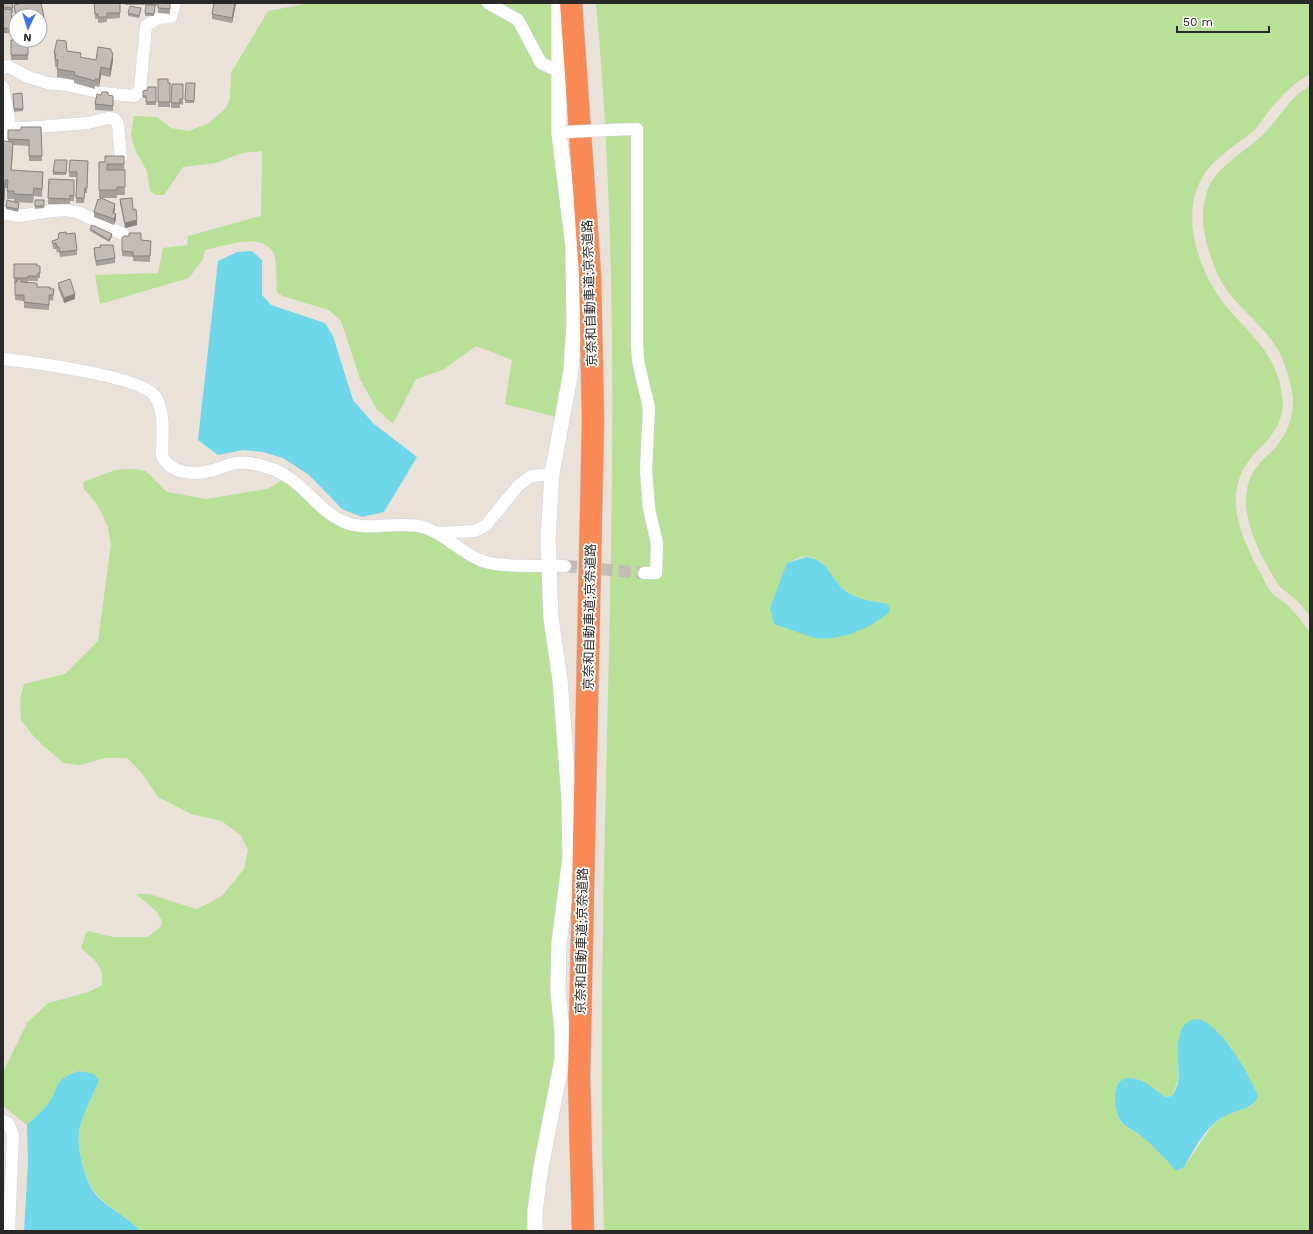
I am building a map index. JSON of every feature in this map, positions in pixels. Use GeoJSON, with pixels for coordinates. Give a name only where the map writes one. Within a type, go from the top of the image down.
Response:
{"type":"FeatureCollection","features":[{"type":"Feature","properties":{"kind":"highway","name":"京奈和自動車道;京奈道路"},"geometry":{"type":"LineString","coordinates":[[570,3],[590,275],[594,420],[579,1055],[583,1231]]}},
{"type":"Feature","properties":{"kind":"highway","name":"京奈和自動車道;京奈道路"},"geometry":{"type":"LineString","coordinates":[[583,3],[596,174],[600,399],[600,529],[591,820],[588,1042],[591,1231]]}},
{"type":"Feature","properties":{"kind":"street"},"geometry":{"type":"LineString","coordinates":[[3,68],[8,66],[28,77],[48,83],[67,85],[102,93],[135,96],[140,88],[146,26],[158,18],[171,17],[175,3]]}},
{"type":"Feature","properties":{"kind":"street"},"geometry":{"type":"LineString","coordinates":[[488,3],[518,20],[541,63],[558,71]]}},
{"type":"Feature","properties":{"kind":"street"},"geometry":{"type":"LineString","coordinates":[[535,1231],[534,1211],[562,1060],[562,1030],[558,992],[559,943],[570,858],[569,799],[560,678],[551,618],[548,538],[552,474],[571,371],[574,323],[572,246],[561,133],[558,71],[559,3]]}},
{"type":"Feature","properties":{"kind":"street"},"geometry":{"type":"LineString","coordinates":[[3,87],[9,119],[5,133],[26,128],[88,123],[108,118],[115,119],[119,130],[121,157]]}},
{"type":"Feature","properties":{"kind":"street"},"geometry":{"type":"LineString","coordinates":[[561,133],[637,129],[638,360],[649,408],[646,470],[649,509],[657,543],[656,573],[644,573]]}},
{"type":"Feature","properties":{"kind":"street"},"geometry":{"type":"LineString","coordinates":[[3,213],[19,216],[67,210],[80,213],[123,234]]}},
{"type":"Feature","properties":{"kind":"street"},"geometry":{"type":"LineString","coordinates":[[3,359],[66,367],[144,387],[150,391],[160,408],[162,456],[165,462],[182,472],[210,471],[235,463],[258,465],[279,472],[300,485],[334,516],[349,524],[368,527],[400,524],[422,527],[438,533],[479,560],[495,564],[565,566]]}},
{"type":"Feature","properties":{"kind":"street"},"geometry":{"type":"LineString","coordinates":[[438,533],[475,531],[486,525],[518,486],[531,476],[552,474]]}},
{"type":"Feature","properties":{"kind":"street"},"geometry":{"type":"LineString","coordinates":[[3,1121],[8,1123],[13,1135],[9,1231]]}},
{"type":"Feature","properties":{"kind":"green space"},"geometry":{"type":"Polygon","coordinates":[[[310,3],[554,3],[567,246],[568,323],[565,371],[557,417],[505,404],[512,360],[476,346],[443,370],[416,379],[393,424],[376,408],[360,379],[341,321],[329,310],[282,296],[277,292],[275,258],[271,249],[264,244],[255,242],[234,243],[205,250],[203,259],[189,278],[100,304],[95,275],[158,273],[163,248],[187,245],[188,236],[261,216],[262,151],[242,153],[216,163],[183,167],[164,195],[156,195],[150,191],[147,171],[135,150],[131,135],[134,116],[157,117],[171,128],[189,131],[209,123],[226,108],[230,98],[231,73],[268,11],[310,3]]]}},
{"type":"Feature","properties":{"kind":"green space"},"geometry":{"type":"Polygon","coordinates":[[[596,3],[1310,3],[1310,74],[1299,81],[1281,97],[1251,133],[1220,156],[1205,173],[1197,188],[1193,205],[1192,223],[1200,259],[1207,276],[1225,305],[1253,335],[1268,355],[1279,379],[1283,402],[1278,425],[1274,432],[1247,464],[1240,478],[1236,492],[1236,506],[1238,521],[1243,536],[1267,586],[1275,596],[1284,602],[1295,613],[1310,633],[1310,1231],[604,1231],[602,1078],[603,924],[612,463],[612,310],[607,156],[596,3]],[[801,557],[787,563],[834,637],[888,604],[866,600],[851,594],[840,586],[822,563],[809,557],[801,557]],[[1204,1021],[1178,1045],[1178,1080],[1172,1096],[1165,1097],[1141,1082],[1124,1079],[1117,1108],[1120,1122],[1148,1141],[1177,1171],[1184,1167],[1214,1123],[1224,1116],[1253,1105],[1231,1047],[1204,1021]]]}},
{"type":"Feature","properties":{"kind":"green space"},"geometry":{"type":"Polygon","coordinates":[[[1310,86],[1310,616],[1293,597],[1279,586],[1270,572],[1250,528],[1247,513],[1246,497],[1249,483],[1255,469],[1280,442],[1290,422],[1293,400],[1289,377],[1274,343],[1230,295],[1219,278],[1206,241],[1203,226],[1203,211],[1204,202],[1211,182],[1218,173],[1264,134],[1288,104],[1310,86]]]}},
{"type":"Feature","properties":{"kind":"green space"},"geometry":{"type":"Polygon","coordinates":[[[135,469],[146,471],[167,492],[206,499],[267,489],[283,480],[324,514],[340,526],[347,529],[364,532],[419,532],[435,538],[462,557],[477,565],[494,569],[530,569],[544,574],[563,800],[565,858],[557,1060],[529,1231],[140,1231],[96,1194],[86,1176],[80,1155],[80,1126],[99,1080],[79,1071],[70,1074],[60,1081],[48,1104],[27,1125],[3,1106],[3,1072],[27,1023],[48,1003],[89,992],[102,985],[102,973],[98,964],[81,948],[86,933],[89,931],[113,937],[148,937],[161,926],[162,921],[157,912],[136,894],[149,894],[196,909],[222,896],[244,869],[248,850],[241,836],[222,821],[191,814],[158,797],[141,772],[127,758],[105,758],[80,765],[63,763],[35,738],[21,720],[20,699],[24,684],[65,674],[98,641],[111,544],[108,527],[97,504],[84,489],[83,482],[115,470],[135,469]]]}},
{"type":"Feature","properties":{"kind":"water"},"geometry":{"type":"Polygon","coordinates":[[[252,251],[262,260],[262,295],[271,305],[325,323],[333,336],[353,400],[373,423],[417,457],[384,512],[362,517],[342,509],[309,475],[283,458],[263,452],[243,450],[218,455],[198,440],[218,261],[237,252],[252,251]]]}},
{"type":"Feature","properties":{"kind":"water"},"geometry":{"type":"Polygon","coordinates":[[[806,557],[819,561],[847,592],[862,599],[888,604],[890,611],[866,628],[835,638],[816,638],[774,624],[770,608],[787,563],[806,557]]]}},
{"type":"Feature","properties":{"kind":"water"},"geometry":{"type":"Polygon","coordinates":[[[1197,1019],[1206,1022],[1224,1039],[1249,1076],[1258,1096],[1253,1104],[1225,1116],[1212,1125],[1201,1138],[1184,1167],[1176,1171],[1148,1142],[1121,1122],[1115,1099],[1118,1085],[1122,1080],[1128,1078],[1144,1082],[1165,1097],[1172,1096],[1176,1089],[1179,1074],[1179,1036],[1188,1022],[1197,1019]]]}},
{"type":"Feature","properties":{"kind":"water"},"geometry":{"type":"Polygon","coordinates":[[[79,1071],[94,1074],[99,1080],[80,1126],[80,1155],[86,1176],[95,1194],[131,1222],[140,1231],[24,1231],[28,1163],[27,1125],[48,1104],[60,1081],[70,1074],[79,1071]]]}},
{"type":"Feature","properties":{"kind":"building"},"geometry":{"type":"Polygon","coordinates":[[[3,3],[12,3],[13,8],[3,7],[3,3]]]}},
{"type":"Feature","properties":{"kind":"building"},"geometry":{"type":"Polygon","coordinates":[[[23,3],[41,3],[42,8],[15,8],[14,5],[23,3]]]}},
{"type":"Feature","properties":{"kind":"building"},"geometry":{"type":"Polygon","coordinates":[[[94,3],[120,3],[120,13],[107,13],[107,17],[98,17],[98,14],[95,14],[94,3]]]}},
{"type":"Feature","properties":{"kind":"building"},"geometry":{"type":"Polygon","coordinates":[[[158,3],[170,3],[170,9],[158,8],[158,3]]]}},
{"type":"Feature","properties":{"kind":"building"},"geometry":{"type":"Polygon","coordinates":[[[214,3],[235,3],[232,18],[212,14],[214,3]]]}},
{"type":"Feature","properties":{"kind":"building"},"geometry":{"type":"Polygon","coordinates":[[[146,5],[155,5],[154,14],[145,13],[146,5]]]}},
{"type":"Feature","properties":{"kind":"building"},"geometry":{"type":"Polygon","coordinates":[[[130,6],[141,8],[139,16],[128,13],[130,6]]]}},
{"type":"Feature","properties":{"kind":"building"},"geometry":{"type":"Polygon","coordinates":[[[3,9],[8,10],[8,28],[4,28],[3,33],[3,9]]]}},
{"type":"Feature","properties":{"kind":"building"},"geometry":{"type":"Polygon","coordinates":[[[57,40],[66,41],[67,51],[81,53],[80,57],[96,60],[98,47],[111,49],[111,52],[113,53],[110,69],[101,67],[99,79],[95,79],[95,81],[74,75],[75,72],[57,69],[58,60],[55,59],[56,54],[54,53],[57,40]]]}},
{"type":"Feature","properties":{"kind":"building"},"geometry":{"type":"Polygon","coordinates":[[[11,48],[28,48],[28,55],[11,55],[11,48]]]}},
{"type":"Feature","properties":{"kind":"building"},"geometry":{"type":"Polygon","coordinates":[[[158,79],[168,79],[168,83],[170,83],[170,102],[158,102],[158,79]]]}},
{"type":"Feature","properties":{"kind":"building"},"geometry":{"type":"Polygon","coordinates":[[[186,83],[195,83],[194,101],[185,100],[186,83]]]}},
{"type":"Feature","properties":{"kind":"building"},"geometry":{"type":"Polygon","coordinates":[[[172,84],[183,84],[183,99],[180,99],[180,103],[171,103],[172,84]]]}},
{"type":"Feature","properties":{"kind":"building"},"geometry":{"type":"Polygon","coordinates":[[[148,87],[156,87],[156,102],[146,102],[146,96],[143,96],[143,91],[148,90],[148,87]]]}},
{"type":"Feature","properties":{"kind":"building"},"geometry":{"type":"Polygon","coordinates":[[[102,92],[108,92],[108,95],[113,96],[113,106],[95,104],[97,94],[101,95],[102,92]]]}},
{"type":"Feature","properties":{"kind":"building"},"geometry":{"type":"Polygon","coordinates":[[[22,93],[23,109],[14,109],[13,94],[22,93]]]}},
{"type":"Feature","properties":{"kind":"building"},"geometry":{"type":"Polygon","coordinates":[[[21,127],[41,127],[42,156],[29,156],[29,140],[8,139],[8,130],[21,130],[21,127]]]}},
{"type":"Feature","properties":{"kind":"building"},"geometry":{"type":"Polygon","coordinates":[[[3,141],[13,142],[11,170],[43,172],[42,189],[34,188],[33,195],[14,194],[14,191],[7,191],[8,180],[5,180],[3,200],[3,141]]]}},
{"type":"Feature","properties":{"kind":"building"},"geometry":{"type":"Polygon","coordinates":[[[105,156],[124,156],[124,164],[107,164],[107,170],[125,170],[125,187],[117,187],[117,190],[99,190],[99,162],[105,162],[105,156]]]}},
{"type":"Feature","properties":{"kind":"building"},"geometry":{"type":"Polygon","coordinates":[[[55,160],[67,160],[66,173],[53,172],[55,160]]]}},
{"type":"Feature","properties":{"kind":"building"},"geometry":{"type":"Polygon","coordinates":[[[70,160],[88,161],[87,188],[85,188],[84,198],[76,198],[77,172],[69,172],[70,160]]]}},
{"type":"Feature","properties":{"kind":"building"},"geometry":{"type":"Polygon","coordinates":[[[49,179],[74,180],[74,196],[70,195],[70,199],[48,198],[49,179]]]}},
{"type":"Feature","properties":{"kind":"building"},"geometry":{"type":"Polygon","coordinates":[[[101,198],[115,204],[113,213],[116,214],[114,219],[94,212],[98,199],[100,200],[101,198]]]}},
{"type":"Feature","properties":{"kind":"building"},"geometry":{"type":"Polygon","coordinates":[[[132,198],[133,210],[136,209],[137,220],[125,223],[120,199],[132,198]]]}},
{"type":"Feature","properties":{"kind":"building"},"geometry":{"type":"Polygon","coordinates":[[[7,200],[19,203],[18,209],[6,207],[7,200]]]}},
{"type":"Feature","properties":{"kind":"building"},"geometry":{"type":"Polygon","coordinates":[[[35,200],[44,200],[44,206],[35,206],[35,200]]]}},
{"type":"Feature","properties":{"kind":"building"},"geometry":{"type":"Polygon","coordinates":[[[92,225],[112,234],[109,240],[90,229],[92,225]]]}},
{"type":"Feature","properties":{"kind":"building"},"geometry":{"type":"Polygon","coordinates":[[[66,232],[66,234],[75,233],[77,250],[60,252],[56,243],[53,244],[52,241],[58,239],[59,233],[66,232]]]}},
{"type":"Feature","properties":{"kind":"building"},"geometry":{"type":"Polygon","coordinates":[[[129,233],[141,233],[141,240],[151,241],[150,256],[133,256],[133,252],[122,251],[122,238],[124,236],[129,236],[129,233]]]}},
{"type":"Feature","properties":{"kind":"building"},"geometry":{"type":"Polygon","coordinates":[[[100,245],[113,245],[115,258],[96,261],[94,248],[101,247],[100,245]]]}},
{"type":"Feature","properties":{"kind":"building"},"geometry":{"type":"Polygon","coordinates":[[[14,264],[37,264],[37,266],[40,266],[40,273],[38,273],[38,276],[28,276],[28,278],[14,278],[14,264]]]}},
{"type":"Feature","properties":{"kind":"building"},"geometry":{"type":"Polygon","coordinates":[[[17,279],[21,279],[21,282],[37,283],[37,287],[50,287],[50,289],[54,289],[53,295],[49,295],[49,305],[24,302],[24,295],[15,295],[15,282],[17,282],[17,279]]]}},
{"type":"Feature","properties":{"kind":"building"},"geometry":{"type":"Polygon","coordinates":[[[70,279],[75,294],[64,298],[58,283],[70,279]]]}},
{"type":"Feature","properties":{"kind":"tunnel"},"geometry":{"type":"LineString","coordinates":[[565,566],[644,573]]}}]}
